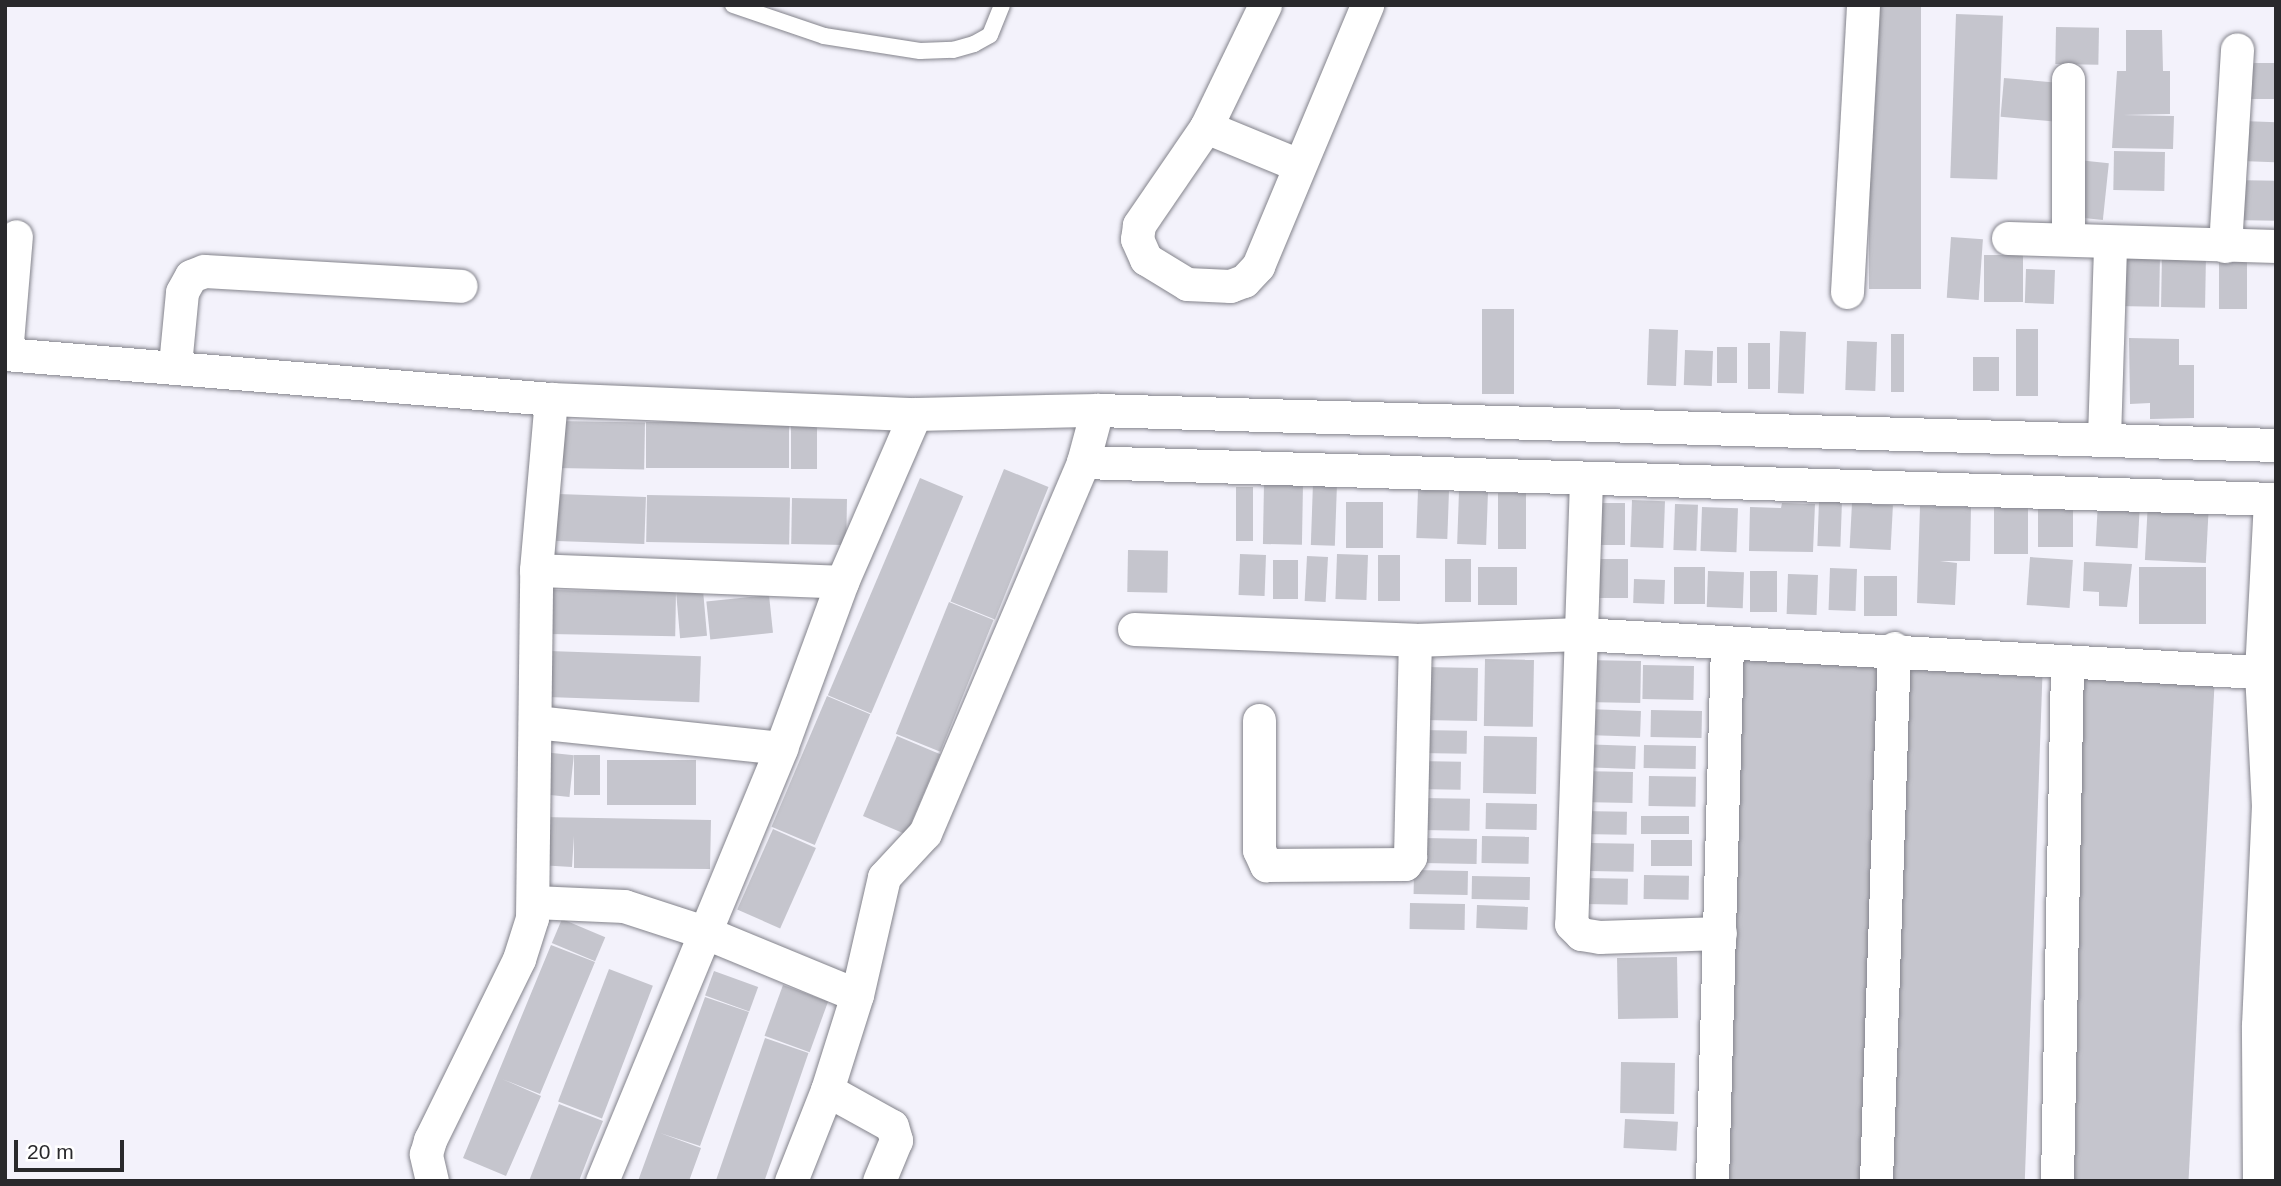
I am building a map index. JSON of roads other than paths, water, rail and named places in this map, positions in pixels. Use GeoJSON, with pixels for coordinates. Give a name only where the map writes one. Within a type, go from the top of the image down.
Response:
{"type":"FeatureCollection","features":[{"type":"Feature","properties":{"kind":"street"},"geometry":{"type":"LineString","coordinates":[[1265,5],[1206,127],[1139,225],[1140,250],[1169,276],[1211,288],[1230,286],[1252,275],[1367,5]]}},
{"type":"Feature","properties":{"kind":"street"},"geometry":{"type":"LineString","coordinates":[[1847,292],[1863,5]]}},
{"type":"Feature","properties":{"kind":"street"},"geometry":{"type":"LineString","coordinates":[[2225,246],[2237,49]]}},
{"type":"Feature","properties":{"kind":"street"},"geometry":{"type":"LineString","coordinates":[[2068,79],[2068,237]]}},
{"type":"Feature","properties":{"kind":"street"},"geometry":{"type":"LineString","coordinates":[[1206,127],[1298,165]]}},
{"type":"Feature","properties":{"kind":"street"},"geometry":{"type":"LineString","coordinates":[[16,236],[6,354],[175,365],[551,399],[915,414],[1097,410],[2276,444]]}},
{"type":"Feature","properties":{"kind":"street"},"geometry":{"type":"LineString","coordinates":[[2008,238],[2068,237],[2110,242],[2276,246]]}},
{"type":"Feature","properties":{"kind":"street"},"geometry":{"type":"LineString","coordinates":[[2104,438],[2110,242]]}},
{"type":"Feature","properties":{"kind":"street"},"geometry":{"type":"LineString","coordinates":[[175,365],[182,292],[191,276],[204,271],[461,286]]}},
{"type":"Feature","properties":{"kind":"street"},"geometry":{"type":"LineString","coordinates":[[432,1181],[426,1154],[430,1140],[519,959],[534,902],[530,826],[535,722],[536,570],[551,399]]}},
{"type":"Feature","properties":{"kind":"street"},"geometry":{"type":"LineString","coordinates":[[791,1181],[827,1090],[857,995],[884,877],[925,833],[1083,462],[1097,410]]}},
{"type":"Feature","properties":{"kind":"street"},"geometry":{"type":"LineString","coordinates":[[602,1181],[781,748],[842,582],[915,414]]}},
{"type":"Feature","properties":{"kind":"street"},"geometry":{"type":"LineString","coordinates":[[2154,496],[2156,441]]}},
{"type":"Feature","properties":{"kind":"street"},"geometry":{"type":"LineString","coordinates":[[1083,462],[1586,480],[2273,499],[2269,672],[2272,803],[2267,1019],[2259,1181]]}},
{"type":"Feature","properties":{"kind":"street"},"geometry":{"type":"LineString","coordinates":[[1586,480],[1571,924],[1581,934],[1600,937],[1720,933]]}},
{"type":"Feature","properties":{"kind":"street"},"geometry":{"type":"LineString","coordinates":[[536,570],[842,582]]}},
{"type":"Feature","properties":{"kind":"street"},"geometry":{"type":"LineString","coordinates":[[1134,629],[1415,640],[1580,634],[1727,645],[1894,648],[2067,663],[2269,672]]}},
{"type":"Feature","properties":{"kind":"street"},"geometry":{"type":"LineString","coordinates":[[1259,720],[1259,850],[1266,865],[1405,864],[1410,857],[1415,640]]}},
{"type":"Feature","properties":{"kind":"street"},"geometry":{"type":"LineString","coordinates":[[1712,1181],[1727,645]]}},
{"type":"Feature","properties":{"kind":"street"},"geometry":{"type":"LineString","coordinates":[[1876,1181],[1894,648]]}},
{"type":"Feature","properties":{"kind":"street"},"geometry":{"type":"LineString","coordinates":[[2057,1181],[2067,663]]}},
{"type":"Feature","properties":{"kind":"street"},"geometry":{"type":"LineString","coordinates":[[535,722],[781,748]]}},
{"type":"Feature","properties":{"kind":"street"},"geometry":{"type":"LineString","coordinates":[[534,902],[624,906],[705,932],[857,995]]}},
{"type":"Feature","properties":{"kind":"street"},"geometry":{"type":"LineString","coordinates":[[827,1090],[892,1126],[896,1140],[879,1181]]}},
{"type":"Feature","properties":{"kind":"lane"},"geometry":{"type":"LineString","coordinates":[[733,5],[824,36],[920,51],[953,50],[974,44],[990,35],[1002,5]]}}]}
